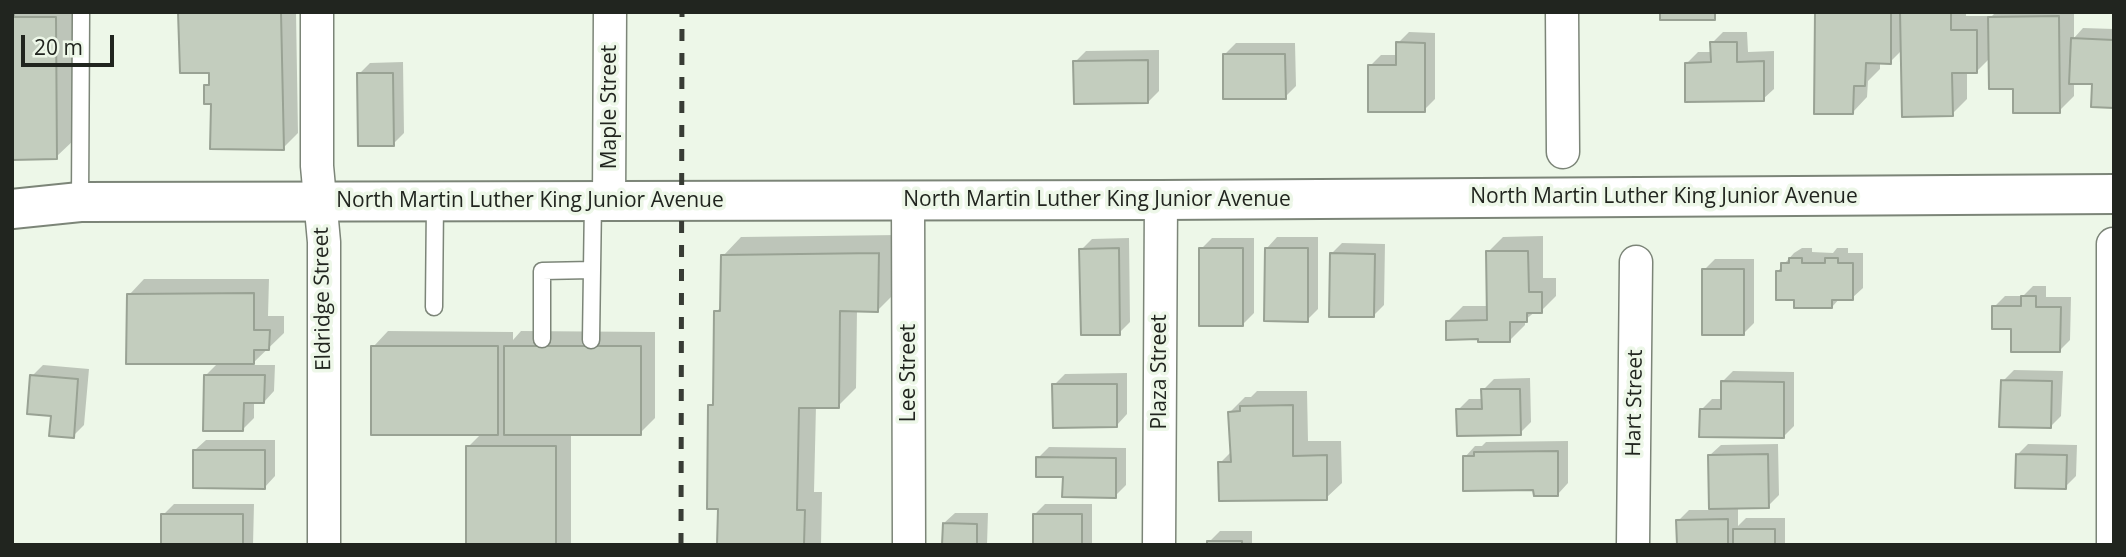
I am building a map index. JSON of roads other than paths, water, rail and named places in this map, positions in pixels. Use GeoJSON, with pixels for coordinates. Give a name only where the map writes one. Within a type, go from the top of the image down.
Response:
{"type":"FeatureCollection","features":[{"type":"Feature","properties":{"kind":"street","name":"Eldridge Street"},"geometry":{"type":"LineString","coordinates":[[317,12],[317,166],[324,242],[324,545]]}},
{"type":"Feature","properties":{"kind":"street","name":"Maple Street"},"geometry":{"type":"LineString","coordinates":[[601,201],[610,12]]}},
{"type":"Feature","properties":{"kind":"street"},"geometry":{"type":"LineString","coordinates":[[1562,12],[1563,152]]}},
{"type":"Feature","properties":{"kind":"street","name":"North Martin Luther King Junior Avenue"},"geometry":{"type":"LineString","coordinates":[[12,189],[79,202]]}},
{"type":"Feature","properties":{"kind":"street","name":"North Martin Luther King Junior Avenue"},"geometry":{"type":"LineString","coordinates":[[12,209],[79,202],[1161,200],[2114,194]]}},
{"type":"Feature","properties":{"kind":"street","name":"Lee Street"},"geometry":{"type":"LineString","coordinates":[[908,200],[909,545]]}},
{"type":"Feature","properties":{"kind":"street","name":"Plaza Street"},"geometry":{"type":"LineString","coordinates":[[1159,545],[1161,200]]}},
{"type":"Feature","properties":{"kind":"street"},"geometry":{"type":"LineString","coordinates":[[2113,244],[2113,545]]}},
{"type":"Feature","properties":{"kind":"street","name":"Hart Street"},"geometry":{"type":"LineString","coordinates":[[1633,545],[1636,262]]}},
{"type":"Feature","properties":{"kind":"lane"},"geometry":{"type":"LineString","coordinates":[[79,202],[81,12]]}},
{"type":"Feature","properties":{"kind":"lane"},"geometry":{"type":"LineString","coordinates":[[434,307],[435,201]]}},
{"type":"Feature","properties":{"kind":"lane"},"geometry":{"type":"LineString","coordinates":[[591,340],[592,270],[601,201]]}},
{"type":"Feature","properties":{"kind":"lane"},"geometry":{"type":"LineString","coordinates":[[542,339],[542,271],[592,270]]}},
{"type":"Feature","properties":{"kind":"railway"},"geometry":{"type":"LineString","coordinates":[[681,545],[682,12]]}}]}
